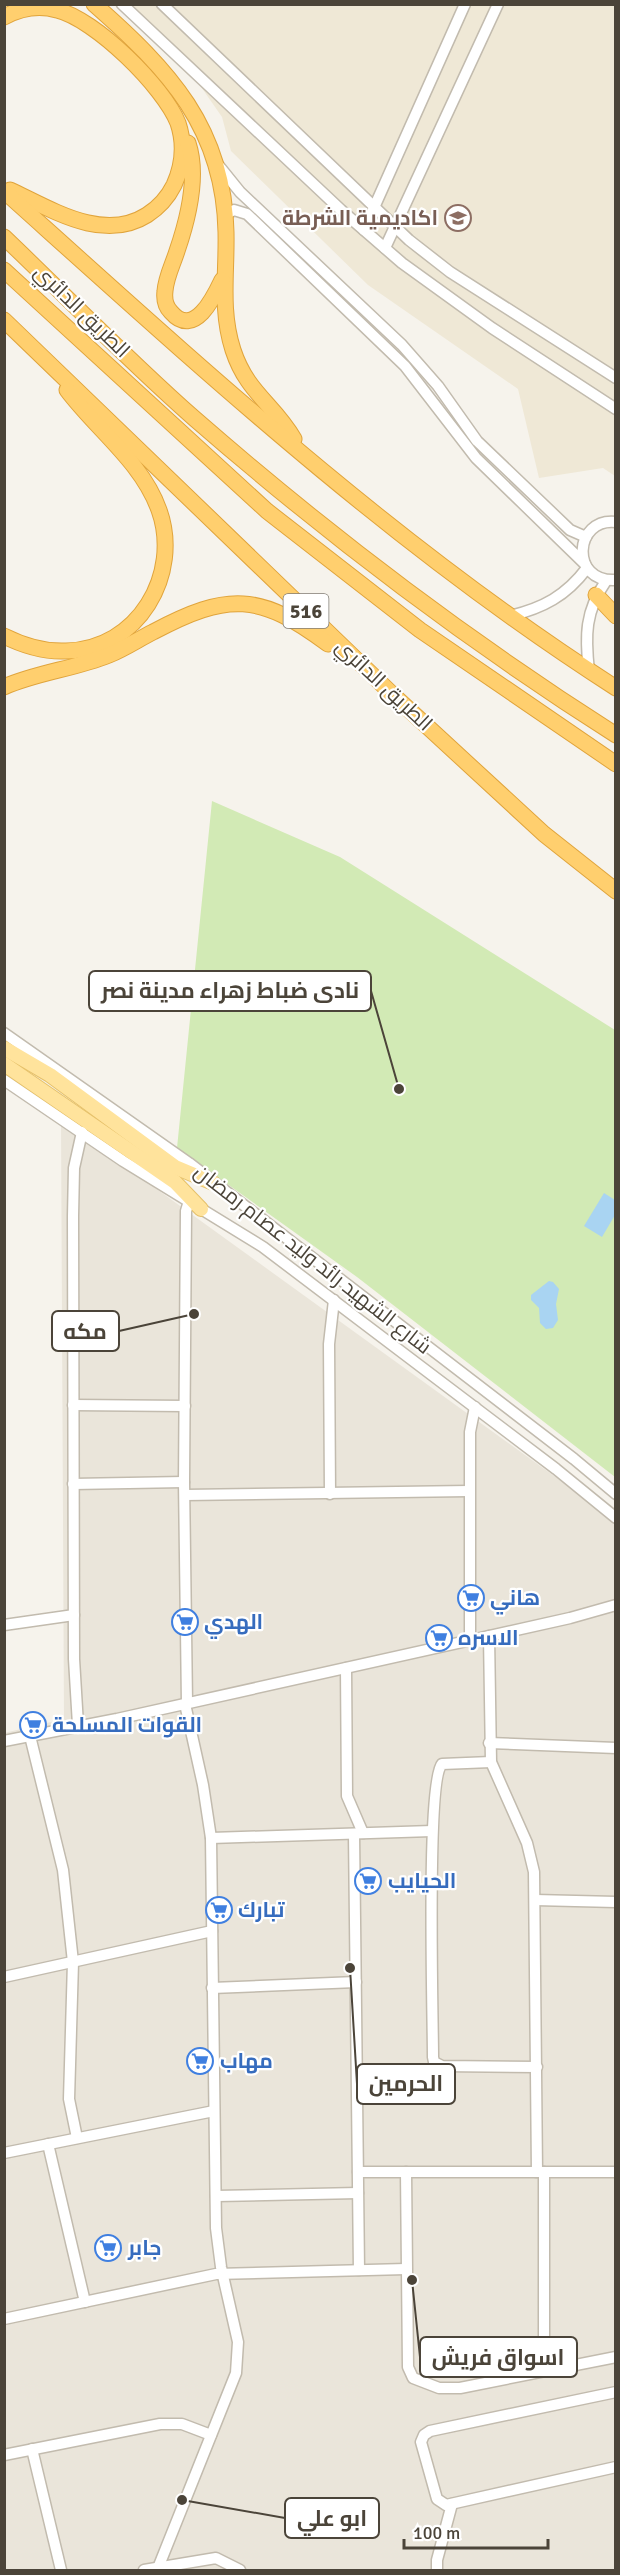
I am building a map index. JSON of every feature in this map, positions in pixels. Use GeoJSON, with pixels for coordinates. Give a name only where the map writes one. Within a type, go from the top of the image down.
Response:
{"type":"FeatureCollection","features":[{"type":"Feature","properties":{"kind":"highway"},"geometry":{"type":"LineString","coordinates":[[94,4],[176,84],[202,125],[217,164],[225,215],[224,313],[239,366],[249,384],[281,421],[303,454]]}},
{"type":"Feature","properties":{"kind":"highway"},"geometry":{"type":"LineString","coordinates":[[4,17],[28,8],[58,10],[94,29],[124,55],[160,93],[191,151],[192,173],[186,216],[165,292],[168,310],[174,315],[187,319],[200,315],[212,302],[225,274]]}},
{"type":"Feature","properties":{"kind":"highway"},"geometry":{"type":"LineString","coordinates":[[4,190],[85,222],[115,226],[135,222],[163,201],[177,177],[182,157],[178,124]]}},
{"type":"Feature","properties":{"kind":"highway","name":"الطريق الدائري"},"geometry":{"type":"LineString","coordinates":[[4,190],[303,454],[414,547],[615,688]]}},
{"type":"Feature","properties":{"kind":"highway","name":"الطريق الدائري"},"geometry":{"type":"LineString","coordinates":[[4,237],[194,418],[308,512],[389,576],[477,640],[615,735]]}},
{"type":"Feature","properties":{"kind":"highway","name":"الطريق الدائري"},"geometry":{"type":"LineString","coordinates":[[4,270],[267,511],[447,650],[615,764]]}},
{"type":"Feature","properties":{"kind":"highway","name":"الطريق الدائري"},"geometry":{"type":"LineString","coordinates":[[4,320],[391,693],[544,834],[615,891]]}},
{"type":"Feature","properties":{"kind":"highway","name":"516"},"geometry":{"type":"LineString","coordinates":[[4,636],[28,646],[49,651],[68,651],[102,643],[127,629],[139,617],[153,598],[165,567],[166,539],[162,519],[149,489],[122,453],[81,409],[43,356]]}},
{"type":"Feature","properties":{"kind":"highway"},"geometry":{"type":"LineString","coordinates":[[596,595],[615,616]]}},
{"type":"Feature","properties":{"kind":"highway","name":"516"},"geometry":{"type":"LineString","coordinates":[[4,687],[111,654],[181,618],[211,606],[240,603],[268,608],[295,620],[391,693]]}},
{"type":"Feature","properties":{"kind":"main road"},"geometry":{"type":"LineString","coordinates":[[4,1048],[34,1065],[80,1107],[175,1182],[195,1205]]}},
{"type":"Feature","properties":{"kind":"main road"},"geometry":{"type":"LineString","coordinates":[[4,1064],[80,1107],[176,1167],[194,1177],[213,1183]]}},
{"type":"Feature","properties":{"kind":"street"},"geometry":{"type":"LineString","coordinates":[[122,4],[385,248],[492,328],[615,409]]}},
{"type":"Feature","properties":{"kind":"street"},"geometry":{"type":"LineString","coordinates":[[162,4],[395,227],[450,272],[615,378]]}},
{"type":"Feature","properties":{"kind":"street"},"geometry":{"type":"LineString","coordinates":[[364,230],[465,4]]}},
{"type":"Feature","properties":{"kind":"street"},"geometry":{"type":"LineString","coordinates":[[385,248],[498,4]]}},
{"type":"Feature","properties":{"kind":"street"},"geometry":{"type":"LineString","coordinates":[[217,164],[240,192],[402,345],[492,457],[570,530],[585,537]]}},
{"type":"Feature","properties":{"kind":"street"},"geometry":{"type":"LineString","coordinates":[[225,215],[234,210],[243,212],[273,240],[405,366],[476,458],[599,578],[611,580]]}},
{"type":"Feature","properties":{"kind":"street"},"geometry":{"type":"LineString","coordinates":[[273,240],[282,231]]}},
{"type":"Feature","properties":{"kind":"street"},"geometry":{"type":"LineString","coordinates":[[586,566],[582,555],[585,537],[600,524],[615,522]]}},
{"type":"Feature","properties":{"kind":"street"},"geometry":{"type":"LineString","coordinates":[[510,616],[532,610],[557,598],[586,566]]}},
{"type":"Feature","properties":{"kind":"street"},"geometry":{"type":"LineString","coordinates":[[589,671],[585,632],[588,613],[596,595],[611,580]]}},
{"type":"Feature","properties":{"kind":"street","name":"شارع الشهيد رائد وليد عصام رمضان"},"geometry":{"type":"LineString","coordinates":[[4,1033],[93,1093],[213,1183],[574,1459],[615,1494]]}},
{"type":"Feature","properties":{"kind":"street","name":"شارع الشهيد رائد وليد عصام رمضان"},"geometry":{"type":"LineString","coordinates":[[4,1080],[262,1247],[475,1407],[615,1518]]}},
{"type":"Feature","properties":{"kind":"street"},"geometry":{"type":"LineString","coordinates":[[78,1725],[74,1615],[74,1168],[82,1132]]}},
{"type":"Feature","properties":{"kind":"street"},"geometry":{"type":"LineString","coordinates":[[158,2568],[239,2363],[238,2342],[217,2241],[211,1838],[203,1785],[186,1704],[185,1406],[195,1205]]}},
{"type":"Feature","properties":{"kind":"street"},"geometry":{"type":"LineString","coordinates":[[330,1494],[329,1344],[334,1300]]}},
{"type":"Feature","properties":{"kind":"street"},"geometry":{"type":"LineString","coordinates":[[371,1328],[381,1313]]}},
{"type":"Feature","properties":{"kind":"street"},"geometry":{"type":"LineString","coordinates":[[73,1406],[185,1406]]}},
{"type":"Feature","properties":{"kind":"street"},"geometry":{"type":"LineString","coordinates":[[470,1640],[470,1426],[475,1407]]}},
{"type":"Feature","properties":{"kind":"street"},"geometry":{"type":"LineString","coordinates":[[74,1484],[184,1482]]}},
{"type":"Feature","properties":{"kind":"street"},"geometry":{"type":"LineString","coordinates":[[185,1495],[469,1491]]}},
{"type":"Feature","properties":{"kind":"street"},"geometry":{"type":"LineString","coordinates":[[4,1741],[186,1704],[489,1636],[615,1605]]}},
{"type":"Feature","properties":{"kind":"street"},"geometry":{"type":"LineString","coordinates":[[4,1625],[74,1615]]}},
{"type":"Feature","properties":{"kind":"street"},"geometry":{"type":"LineString","coordinates":[[489,1636],[491,1762],[531,1857],[535,1900],[544,2371]]}},
{"type":"Feature","properties":{"kind":"street"},"geometry":{"type":"LineString","coordinates":[[346,1668],[347,1796],[359,1834],[356,1982],[359,2270]]}},
{"type":"Feature","properties":{"kind":"street"},"geometry":{"type":"LineString","coordinates":[[30,1736],[62,1860],[73,1962],[69,2099],[77,2138]]}},
{"type":"Feature","properties":{"kind":"street"},"geometry":{"type":"LineString","coordinates":[[489,1743],[615,1748]]}},
{"type":"Feature","properties":{"kind":"street"},"geometry":{"type":"LineString","coordinates":[[491,1762],[449,1762],[438,1769],[432,1831],[434,2062],[442,2066],[537,2067]]}},
{"type":"Feature","properties":{"kind":"street"},"geometry":{"type":"LineString","coordinates":[[211,1838],[432,1831]]}},
{"type":"Feature","properties":{"kind":"street"},"geometry":{"type":"LineString","coordinates":[[535,1900],[615,1902]]}},
{"type":"Feature","properties":{"kind":"street"},"geometry":{"type":"LineString","coordinates":[[4,1977],[212,1931]]}},
{"type":"Feature","properties":{"kind":"street"},"geometry":{"type":"LineString","coordinates":[[212,1988],[356,1982]]}},
{"type":"Feature","properties":{"kind":"street"},"geometry":{"type":"LineString","coordinates":[[4,2153],[214,2110]]}},
{"type":"Feature","properties":{"kind":"street"},"geometry":{"type":"LineString","coordinates":[[48,2144],[85,2302]]}},
{"type":"Feature","properties":{"kind":"street"},"geometry":{"type":"LineString","coordinates":[[358,2172],[615,2172]]}},
{"type":"Feature","properties":{"kind":"street"},"geometry":{"type":"LineString","coordinates":[[406,2172],[408,2367],[413,2378],[439,2388],[450,2389],[615,2357]]}},
{"type":"Feature","properties":{"kind":"street"},"geometry":{"type":"LineString","coordinates":[[216,2196],[358,2193]]}},
{"type":"Feature","properties":{"kind":"street"},"geometry":{"type":"LineString","coordinates":[[4,2319],[223,2273],[406,2269]]}},
{"type":"Feature","properties":{"kind":"street"},"geometry":{"type":"LineString","coordinates":[[615,2392],[430,2431],[424,2435],[422,2449],[437,2499],[446,2505],[615,2467]]}},
{"type":"Feature","properties":{"kind":"street"},"geometry":{"type":"LineString","coordinates":[[4,2455],[172,2423],[191,2426],[211,2435]]}},
{"type":"Feature","properties":{"kind":"street"},"geometry":{"type":"LineString","coordinates":[[32,2449],[61,2571]]}},
{"type":"Feature","properties":{"kind":"street"},"geometry":{"type":"LineString","coordinates":[[437,2571],[437,2560],[452,2504]]}},
{"type":"Feature","properties":{"kind":"street"},"geometry":{"type":"LineString","coordinates":[[144,2571],[216,2558],[240,2571]]}},
{"type":"Feature","properties":{"kind":"shaded area","name":"اكاديمية الشرطة"},"geometry":{"type":"Polygon","coordinates":[[[114,5],[615,5],[615,476],[603,468],[539,478],[518,389],[368,285],[231,151],[222,117],[199,84],[114,5]]]}},
{"type":"Feature","properties":{"kind":"shaded area"},"geometry":{"type":"Polygon","coordinates":[[[61,1120],[615,1520],[615,2570],[5,2570],[4,1733],[64,1719],[61,1120]]]}},
{"type":"Feature","properties":{"kind":"green space"},"geometry":{"type":"Polygon","coordinates":[[[212,801],[340,857],[615,1030],[615,1477],[357,1277],[177,1148],[212,801]]]}},
{"type":"Feature","properties":{"kind":"water"},"geometry":{"type":"Polygon","coordinates":[[[604,1193],[615,1200],[615,1215],[602,1237],[584,1226],[604,1193]]]}},
{"type":"Feature","properties":{"kind":"water"},"geometry":{"type":"Polygon","coordinates":[[[549,1281],[559,1289],[556,1304],[558,1320],[553,1328],[546,1329],[540,1323],[539,1308],[531,1300],[531,1295],[549,1281]]]}},
{"type":"Feature","properties":{"kind":"place","name":"اكاديمية الشرطة"},"geometry":{"type":"Point","coordinates":[458,218]}},
{"type":"Feature","properties":{"kind":"place","name":"نادى ضباط زهراء مدينة نصر"},"geometry":{"type":"Point","coordinates":[399,1089]}},
{"type":"Feature","properties":{"kind":"place","name":"مكه"},"geometry":{"type":"Point","coordinates":[194,1314]}},
{"type":"Feature","properties":{"kind":"place","name":"هاني"},"geometry":{"type":"Point","coordinates":[471,1598]}},
{"type":"Feature","properties":{"kind":"place","name":"الهدي"},"geometry":{"type":"Point","coordinates":[185,1622]}},
{"type":"Feature","properties":{"kind":"place","name":"الاسره"},"geometry":{"type":"Point","coordinates":[439,1638]}},
{"type":"Feature","properties":{"kind":"place","name":"القوات المسلحة"},"geometry":{"type":"Point","coordinates":[33,1725]}},
{"type":"Feature","properties":{"kind":"place","name":"الحيايب"},"geometry":{"type":"Point","coordinates":[368,1881]}},
{"type":"Feature","properties":{"kind":"place","name":"تبارك"},"geometry":{"type":"Point","coordinates":[219,1910]}},
{"type":"Feature","properties":{"kind":"place","name":"الحرمين"},"geometry":{"type":"Point","coordinates":[350,1968]}},
{"type":"Feature","properties":{"kind":"place","name":"مهاب"},"geometry":{"type":"Point","coordinates":[200,2061]}},
{"type":"Feature","properties":{"kind":"place","name":"جابر"},"geometry":{"type":"Point","coordinates":[108,2248]}},
{"type":"Feature","properties":{"kind":"place","name":"اسواق فريش"},"geometry":{"type":"Point","coordinates":[412,2280]}},
{"type":"Feature","properties":{"kind":"place","name":"ابو علي"},"geometry":{"type":"Point","coordinates":[182,2500]}}]}
